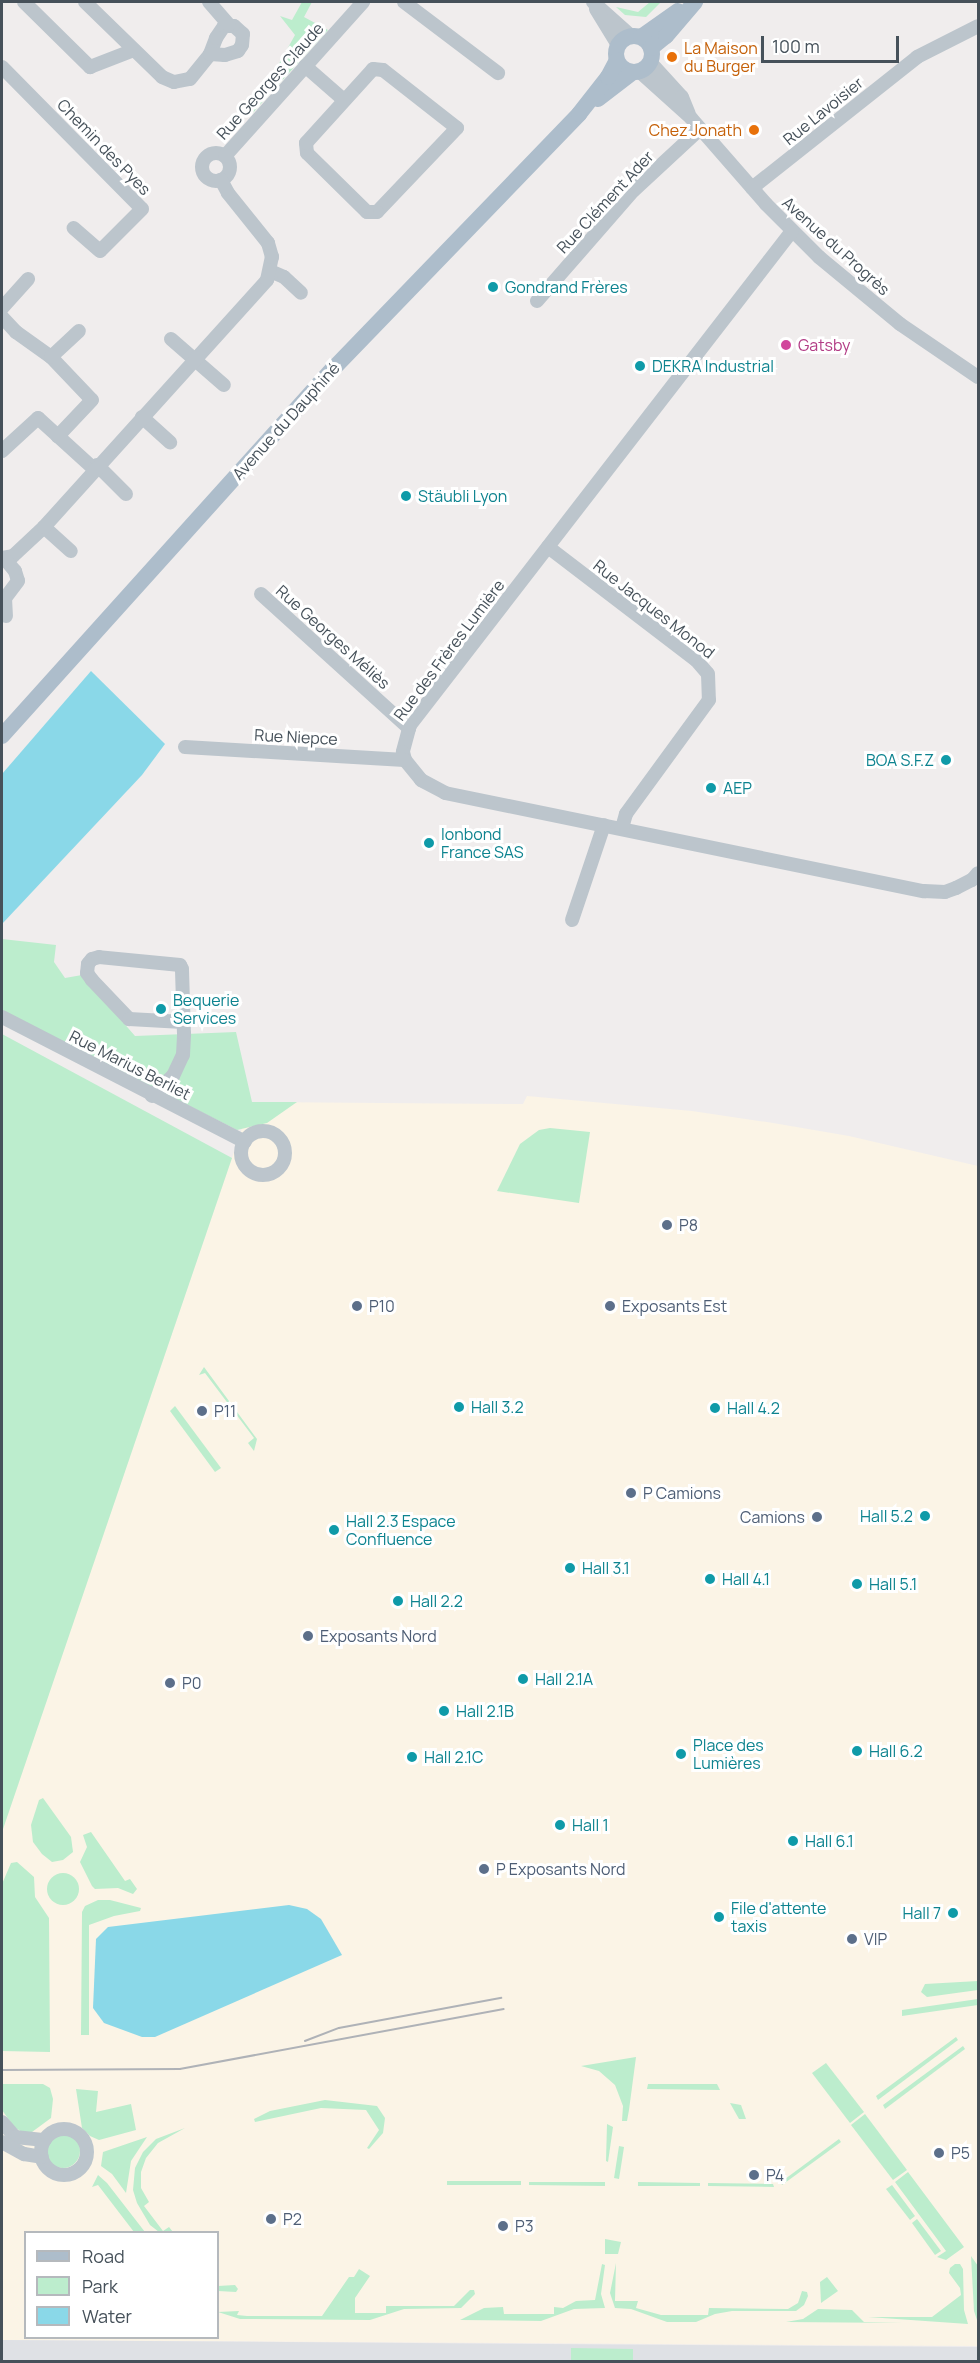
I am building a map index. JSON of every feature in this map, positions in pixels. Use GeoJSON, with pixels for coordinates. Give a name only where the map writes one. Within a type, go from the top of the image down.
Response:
{"type":"FeatureCollection","features":[{"type":"Feature","properties":{"kind":"main road","name":"Avenue du Dauphiné"},"geometry":{"type":"LineString","coordinates":[[2,736],[332,370],[635,54],[666,36],[693,2]]}},
{"type":"Feature","properties":{"kind":"street"},"geometry":{"type":"LineString","coordinates":[[24,2],[90,66],[134,50]]}},
{"type":"Feature","properties":{"kind":"street"},"geometry":{"type":"LineString","coordinates":[[85,2],[162,77],[174,82],[190,79],[210,54],[220,30],[229,26]]}},
{"type":"Feature","properties":{"kind":"street"},"geometry":{"type":"LineString","coordinates":[[209,2],[229,26],[239,29],[243,34],[242,45],[232,53],[210,54]]}},
{"type":"Feature","properties":{"kind":"street","name":"Rue Georges Claude"},"geometry":{"type":"LineString","coordinates":[[225,156],[363,2]]}},
{"type":"Feature","properties":{"kind":"street"},"geometry":{"type":"LineString","coordinates":[[405,2],[498,73]]}},
{"type":"Feature","properties":{"kind":"street","name":"Rue Lavoisier"},"geometry":{"type":"LineString","coordinates":[[752,188],[917,57],[978,26]]}},
{"type":"Feature","properties":{"kind":"street","name":"Avenue du Progrès"},"geometry":{"type":"LineString","coordinates":[[635,54],[792,231],[887,314],[978,377]]}},
{"type":"Feature","properties":{"kind":"street"},"geometry":{"type":"LineString","coordinates":[[305,66],[344,100]]}},
{"type":"Feature","properties":{"kind":"street","name":"Chemin des Pyes"},"geometry":{"type":"LineString","coordinates":[[2,67],[142,209],[100,251],[74,228]]}},
{"type":"Feature","properties":{"kind":"street"},"geometry":{"type":"LineString","coordinates":[[373,69],[383,70],[457,128],[377,212],[366,212],[307,153],[306,143],[344,100],[373,69]]}},
{"type":"Feature","properties":{"kind":"street","name":"Rue Clément Ader"},"geometry":{"type":"LineString","coordinates":[[537,301],[695,124]]}},
{"type":"Feature","properties":{"kind":"street"},"geometry":{"type":"LineString","coordinates":[[213,153],[225,156],[230,167],[229,174],[222,180],[212,181],[207,178],[201,167],[203,161],[213,153]]}},
{"type":"Feature","properties":{"kind":"street"},"geometry":{"type":"LineString","coordinates":[[3,558],[13,556],[45,526],[267,280],[272,257],[268,243],[228,193],[222,180]]}},
{"type":"Feature","properties":{"kind":"street","name":"Rue des Frères Lumière"},"geometry":{"type":"LineString","coordinates":[[405,760],[403,752],[409,728],[792,231]]}},
{"type":"Feature","properties":{"kind":"street"},"geometry":{"type":"LineString","coordinates":[[270,271],[284,277],[301,293]]}},
{"type":"Feature","properties":{"kind":"street"},"geometry":{"type":"LineString","coordinates":[[2,308],[28,279]]}},
{"type":"Feature","properties":{"kind":"street"},"geometry":{"type":"LineString","coordinates":[[2,317],[16,332],[51,357],[92,400],[58,436]]}},
{"type":"Feature","properties":{"kind":"street"},"geometry":{"type":"LineString","coordinates":[[51,357],[79,331]]}},
{"type":"Feature","properties":{"kind":"street"},"geometry":{"type":"LineString","coordinates":[[171,339],[224,385]]}},
{"type":"Feature","properties":{"kind":"street"},"geometry":{"type":"LineString","coordinates":[[142,417],[170,442]]}},
{"type":"Feature","properties":{"kind":"street"},"geometry":{"type":"LineString","coordinates":[[2,451],[38,418],[126,494]]}},
{"type":"Feature","properties":{"kind":"street"},"geometry":{"type":"LineString","coordinates":[[45,526],[71,551]]}},
{"type":"Feature","properties":{"kind":"street","name":"Rue Jacques Monod"},"geometry":{"type":"LineString","coordinates":[[548,547],[696,660],[708,674],[709,700],[626,814],[622,828]]}},
{"type":"Feature","properties":{"kind":"street"},"geometry":{"type":"LineString","coordinates":[[3,558],[15,571],[18,581],[5,598],[6,616]]}},
{"type":"Feature","properties":{"kind":"street","name":"Rue Georges Méliès"},"geometry":{"type":"LineString","coordinates":[[261,594],[409,728]]}},
{"type":"Feature","properties":{"kind":"street","name":"Rue Niepce"},"geometry":{"type":"LineString","coordinates":[[185,747],[405,760]]}},
{"type":"Feature","properties":{"kind":"street"},"geometry":{"type":"LineString","coordinates":[[405,760],[422,780],[445,793],[924,891],[945,892],[972,880],[978,873]]}},
{"type":"Feature","properties":{"kind":"street"},"geometry":{"type":"LineString","coordinates":[[572,920],[604,825]]}},
{"type":"Feature","properties":{"kind":"street"},"geometry":{"type":"LineString","coordinates":[[152,1096],[180,1066],[183,1055],[183,1022],[180,965],[99,957],[92,959],[88,964],[87,973],[92,980],[129,1019],[183,1022]]}},
{"type":"Feature","properties":{"kind":"street","name":"Rue Marius Berliet"},"geometry":{"type":"LineString","coordinates":[[2,1017],[245,1142]]}},
{"type":"Feature","properties":{"kind":"street"},"geometry":{"type":"LineString","coordinates":[[2,2122],[15,2137],[45,2140]]}},
{"type":"Feature","properties":{"kind":"street"},"geometry":{"type":"LineString","coordinates":[[56,2130],[71,2130],[83,2140],[86,2158],[74,2172],[61,2174],[49,2169],[42,2157],[45,2140],[56,2130]]}},
{"type":"Feature","properties":{"kind":"street"},"geometry":{"type":"LineString","coordinates":[[2,2142],[12,2149],[42,2157]]}},
{"type":"Feature","properties":{"kind":"shaded area"},"geometry":{"type":"Polygon","coordinates":[[[527,1096],[692,1111],[773,1123],[849,1136],[978,1166],[978,2346],[2,2340],[2,1831],[251,1102],[523,1104],[527,1096]]]}},
{"type":"Feature","properties":{"kind":"shaded area"},"geometry":{"type":"Polygon","coordinates":[[[2,2340],[978,2347],[978,2362],[2,2362],[2,2340]]]}},
{"type":"Feature","properties":{"kind":"green space"},"geometry":{"type":"Polygon","coordinates":[[[302,2],[312,2],[304,17],[328,30],[250,116],[295,35],[280,16],[292,20],[302,2]]]}},
{"type":"Feature","properties":{"kind":"green space"},"geometry":{"type":"Polygon","coordinates":[[[650,2],[661,2],[646,17],[625,15],[616,7],[638,12],[650,2]]]}},
{"type":"Feature","properties":{"kind":"green space"},"geometry":{"type":"Polygon","coordinates":[[[2,939],[56,945],[54,962],[65,978],[82,975],[135,1036],[236,1032],[252,1102],[297,1102],[267,1123],[237,1130],[2,1011],[2,939]]]}},
{"type":"Feature","properties":{"kind":"green space"},"geometry":{"type":"Polygon","coordinates":[[[2,1034],[232,1158],[2,1832],[2,1034]]]}},
{"type":"Feature","properties":{"kind":"green space"},"geometry":{"type":"Polygon","coordinates":[[[550,1128],[590,1132],[579,1203],[497,1191],[520,1144],[539,1130],[550,1128]]]}},
{"type":"Feature","properties":{"kind":"green space"},"geometry":{"type":"Polygon","coordinates":[[[204,1367],[257,1439],[254,1451],[248,1443],[254,1438],[205,1373],[199,1375],[204,1367]]]}},
{"type":"Feature","properties":{"kind":"green space"},"geometry":{"type":"Polygon","coordinates":[[[175,1406],[221,1468],[215,1472],[170,1411],[175,1406]]]}},
{"type":"Feature","properties":{"kind":"green space"},"geometry":{"type":"Polygon","coordinates":[[[43,1798],[71,1837],[73,1852],[63,1860],[52,1862],[33,1842],[31,1825],[39,1800],[43,1798]]]}},
{"type":"Feature","properties":{"kind":"green space"},"geometry":{"type":"Polygon","coordinates":[[[91,1832],[125,1881],[130,1879],[137,1889],[133,1894],[118,1888],[95,1889],[92,1886],[80,1862],[87,1847],[83,1835],[91,1832]]]}},
{"type":"Feature","properties":{"kind":"green space"},"geometry":{"type":"Polygon","coordinates":[[[17,1862],[34,1877],[35,1897],[49,1918],[50,2052],[2,2051],[2,1884],[11,1863],[17,1862]]]}},
{"type":"Feature","properties":{"kind":"green space"},"geometry":{"type":"Polygon","coordinates":[[[63,1873],[75,1877],[79,1889],[75,1901],[63,1905],[51,1901],[47,1889],[51,1877],[63,1873]]]}},
{"type":"Feature","properties":{"kind":"green space"},"geometry":{"type":"Polygon","coordinates":[[[98,1900],[110,1900],[141,1908],[140,1911],[114,1916],[89,1925],[89,2035],[81,2035],[82,1912],[85,1906],[98,1900]]]}},
{"type":"Feature","properties":{"kind":"green space"},"geometry":{"type":"Polygon","coordinates":[[[978,1981],[978,1990],[927,1997],[921,1992],[925,1984],[978,1981]]]}},
{"type":"Feature","properties":{"kind":"green space"},"geometry":{"type":"Polygon","coordinates":[[[978,1999],[978,2005],[902,2016],[902,2010],[978,1999]]]}},
{"type":"Feature","properties":{"kind":"green space"},"geometry":{"type":"Polygon","coordinates":[[[956,2037],[958,2040],[878,2100],[876,2096],[956,2037]]]}},
{"type":"Feature","properties":{"kind":"green space"},"geometry":{"type":"Polygon","coordinates":[[[963,2046],[965,2049],[885,2109],[883,2105],[963,2046]]]}},
{"type":"Feature","properties":{"kind":"green space"},"geometry":{"type":"Polygon","coordinates":[[[636,2057],[627,2121],[622,2121],[623,2106],[615,2085],[599,2071],[581,2066],[636,2057]]]}},
{"type":"Feature","properties":{"kind":"green space"},"geometry":{"type":"Polygon","coordinates":[[[826,2063],[864,2112],[850,2123],[812,2073],[826,2063]]]}},
{"type":"Feature","properties":{"kind":"green space"},"geometry":{"type":"Polygon","coordinates":[[[2,2084],[43,2084],[50,2088],[53,2099],[51,2118],[32,2132],[22,2132],[14,2127],[2,2110],[2,2084]]]}},
{"type":"Feature","properties":{"kind":"green space"},"geometry":{"type":"Polygon","coordinates":[[[648,2084],[717,2084],[720,2090],[647,2089],[648,2084]]]}},
{"type":"Feature","properties":{"kind":"green space"},"geometry":{"type":"Polygon","coordinates":[[[76,2089],[98,2091],[96,2112],[131,2104],[136,2130],[99,2140],[90,2136],[82,2128],[76,2089]]]}},
{"type":"Feature","properties":{"kind":"green space"},"geometry":{"type":"Polygon","coordinates":[[[325,2100],[377,2106],[385,2118],[383,2133],[369,2149],[367,2148],[379,2130],[366,2110],[321,2108],[255,2122],[254,2119],[270,2111],[325,2100]]]}},
{"type":"Feature","properties":{"kind":"green space"},"geometry":{"type":"Polygon","coordinates":[[[730,2103],[741,2105],[746,2119],[739,2119],[730,2103]]]}},
{"type":"Feature","properties":{"kind":"green space"},"geometry":{"type":"Polygon","coordinates":[[[865,2114],[907,2170],[893,2180],[851,2125],[865,2114]]]}},
{"type":"Feature","properties":{"kind":"green space"},"geometry":{"type":"Polygon","coordinates":[[[607,2124],[613,2127],[608,2162],[606,2161],[607,2124]]]}},
{"type":"Feature","properties":{"kind":"green space"},"geometry":{"type":"Polygon","coordinates":[[[185,2128],[158,2143],[146,2158],[141,2172],[141,2188],[149,2202],[144,2206],[163,2231],[158,2231],[150,2225],[137,2203],[133,2190],[135,2168],[143,2152],[156,2139],[185,2128]]]}},
{"type":"Feature","properties":{"kind":"green space"},"geometry":{"type":"Polygon","coordinates":[[[63,2134],[75,2139],[80,2151],[75,2163],[63,2168],[51,2163],[46,2151],[51,2139],[63,2134]]]}},
{"type":"Feature","properties":{"kind":"green space"},"geometry":{"type":"Polygon","coordinates":[[[147,2137],[131,2161],[126,2193],[112,2174],[101,2166],[103,2152],[147,2137]]]}},
{"type":"Feature","properties":{"kind":"green space"},"geometry":{"type":"Polygon","coordinates":[[[839,2139],[841,2142],[782,2185],[781,2182],[839,2139]]]}},
{"type":"Feature","properties":{"kind":"green space"},"geometry":{"type":"Polygon","coordinates":[[[619,2146],[624,2147],[619,2179],[614,2178],[619,2146]]]}},
{"type":"Feature","properties":{"kind":"green space"},"geometry":{"type":"Polygon","coordinates":[[[908,2172],[964,2247],[946,2260],[937,2257],[946,2251],[895,2182],[908,2172]]]}},
{"type":"Feature","properties":{"kind":"green space"},"geometry":{"type":"Polygon","coordinates":[[[98,2175],[107,2183],[144,2231],[133,2231],[98,2185],[92,2187],[98,2175]]]}},
{"type":"Feature","properties":{"kind":"green space"},"geometry":{"type":"Polygon","coordinates":[[[447,2181],[521,2181],[521,2185],[447,2185],[447,2181]]]}},
{"type":"Feature","properties":{"kind":"green space"},"geometry":{"type":"Polygon","coordinates":[[[529,2182],[605,2182],[605,2186],[529,2185],[529,2182]]]}},
{"type":"Feature","properties":{"kind":"green space"},"geometry":{"type":"Polygon","coordinates":[[[638,2182],[700,2183],[700,2186],[638,2186],[638,2182]]]}},
{"type":"Feature","properties":{"kind":"green space"},"geometry":{"type":"Polygon","coordinates":[[[708,2183],[773,2184],[774,2187],[708,2186],[708,2183]]]}},
{"type":"Feature","properties":{"kind":"green space"},"geometry":{"type":"Polygon","coordinates":[[[892,2185],[915,2216],[910,2220],[886,2189],[892,2185]]]}},
{"type":"Feature","properties":{"kind":"green space"},"geometry":{"type":"Polygon","coordinates":[[[917,2219],[941,2251],[935,2255],[912,2223],[917,2219]]]}},
{"type":"Feature","properties":{"kind":"green space"},"geometry":{"type":"Polygon","coordinates":[[[605,2239],[621,2242],[618,2254],[605,2254],[605,2239]]]}},
{"type":"Feature","properties":{"kind":"green space"},"geometry":{"type":"Polygon","coordinates":[[[971,2256],[978,2266],[978,2323],[974,2311],[971,2256]]]}},
{"type":"Feature","properties":{"kind":"green space"},"geometry":{"type":"Polygon","coordinates":[[[616,2263],[615,2301],[638,2301],[636,2308],[661,2315],[708,2315],[709,2308],[788,2309],[798,2303],[802,2291],[807,2292],[808,2296],[804,2305],[796,2311],[732,2311],[715,2314],[696,2322],[667,2322],[631,2309],[615,2308],[610,2293],[616,2263]]]}},
{"type":"Feature","properties":{"kind":"green space"},"geometry":{"type":"Polygon","coordinates":[[[602,2264],[605,2265],[601,2294],[605,2308],[574,2309],[541,2321],[460,2320],[484,2308],[503,2307],[504,2314],[554,2314],[554,2307],[563,2308],[576,2301],[595,2300],[602,2264]]]}},
{"type":"Feature","properties":{"kind":"green space"},"geometry":{"type":"Polygon","coordinates":[[[955,2264],[960,2264],[963,2269],[964,2310],[968,2324],[868,2317],[932,2317],[961,2295],[960,2288],[949,2273],[950,2268],[955,2264]]]}},
{"type":"Feature","properties":{"kind":"green space"},"geometry":{"type":"Polygon","coordinates":[[[359,2269],[370,2276],[355,2298],[355,2313],[386,2313],[386,2306],[454,2306],[470,2290],[474,2290],[475,2294],[461,2308],[404,2309],[370,2320],[240,2319],[219,2312],[239,2311],[237,2315],[247,2316],[322,2316],[349,2277],[354,2277],[359,2269]]]}},
{"type":"Feature","properties":{"kind":"green space"},"geometry":{"type":"Polygon","coordinates":[[[827,2277],[838,2291],[821,2303],[820,2282],[827,2277]]]}},
{"type":"Feature","properties":{"kind":"green space"},"geometry":{"type":"Polygon","coordinates":[[[235,2285],[238,2289],[236,2292],[219,2291],[219,2286],[235,2285]]]}},
{"type":"Feature","properties":{"kind":"green space"},"geometry":{"type":"Polygon","coordinates":[[[818,2309],[852,2310],[864,2322],[903,2323],[786,2322],[803,2319],[818,2309]]]}},
{"type":"Feature","properties":{"kind":"green space"},"geometry":{"type":"Polygon","coordinates":[[[571,2348],[633,2349],[633,2361],[571,2361],[571,2348]]]}},
{"type":"Feature","properties":{"kind":"water"},"geometry":{"type":"Polygon","coordinates":[[[91,671],[165,744],[142,775],[2,924],[2,774],[91,671]]]}},
{"type":"Feature","properties":{"kind":"water"},"geometry":{"type":"Polygon","coordinates":[[[289,1905],[307,1909],[321,1919],[342,1955],[155,2037],[142,2037],[104,2023],[93,2008],[96,1939],[108,1927],[289,1905]]]}},
{"type":"Feature","properties":{"kind":"tram line"},"geometry":{"type":"LineString","coordinates":[[305,2041],[339,2028],[501,1998]]}},
{"type":"Feature","properties":{"kind":"tram line"},"geometry":{"type":"LineString","coordinates":[[2,2070],[180,2069],[503,2009]]}},
{"type":"Feature","properties":{"kind":"place","name":"La Maison du Burger"},"geometry":{"type":"Point","coordinates":[672,57]}},
{"type":"Feature","properties":{"kind":"place","name":"Chez Jonath"},"geometry":{"type":"Point","coordinates":[754,130]}},
{"type":"Feature","properties":{"kind":"place","name":"Gondrand Frères"},"geometry":{"type":"Point","coordinates":[493,287]}},
{"type":"Feature","properties":{"kind":"place","name":"Gatsby"},"geometry":{"type":"Point","coordinates":[786,345]}},
{"type":"Feature","properties":{"kind":"place","name":"DEKRA Industrial"},"geometry":{"type":"Point","coordinates":[640,366]}},
{"type":"Feature","properties":{"kind":"place","name":"Stäubli Lyon"},"geometry":{"type":"Point","coordinates":[406,496]}},
{"type":"Feature","properties":{"kind":"place","name":"BOA S.F.Z"},"geometry":{"type":"Point","coordinates":[946,760]}},
{"type":"Feature","properties":{"kind":"place","name":"AEP"},"geometry":{"type":"Point","coordinates":[711,788]}},
{"type":"Feature","properties":{"kind":"place","name":"Ionbond France SAS"},"geometry":{"type":"Point","coordinates":[429,843]}},
{"type":"Feature","properties":{"kind":"place","name":"Bequerie Services"},"geometry":{"type":"Point","coordinates":[161,1009]}},
{"type":"Feature","properties":{"kind":"place","name":"P8"},"geometry":{"type":"Point","coordinates":[667,1225]}},
{"type":"Feature","properties":{"kind":"place","name":"P10"},"geometry":{"type":"Point","coordinates":[357,1306]}},
{"type":"Feature","properties":{"kind":"place","name":"Exposants Est"},"geometry":{"type":"Point","coordinates":[610,1306]}},
{"type":"Feature","properties":{"kind":"place","name":"Hall 3.2"},"geometry":{"type":"Point","coordinates":[459,1407]}},
{"type":"Feature","properties":{"kind":"place","name":"Hall 4.2"},"geometry":{"type":"Point","coordinates":[715,1408]}},
{"type":"Feature","properties":{"kind":"place","name":"P11"},"geometry":{"type":"Point","coordinates":[202,1411]}},
{"type":"Feature","properties":{"kind":"place","name":"P Camions"},"geometry":{"type":"Point","coordinates":[631,1493]}},
{"type":"Feature","properties":{"kind":"place","name":"Hall 5.2"},"geometry":{"type":"Point","coordinates":[925,1516]}},
{"type":"Feature","properties":{"kind":"place","name":"Camions"},"geometry":{"type":"Point","coordinates":[817,1517]}},
{"type":"Feature","properties":{"kind":"place","name":"Hall 2.3 Espace Confluence"},"geometry":{"type":"Point","coordinates":[334,1530]}},
{"type":"Feature","properties":{"kind":"place","name":"Hall 3.1"},"geometry":{"type":"Point","coordinates":[570,1568]}},
{"type":"Feature","properties":{"kind":"place","name":"Hall 4.1"},"geometry":{"type":"Point","coordinates":[710,1579]}},
{"type":"Feature","properties":{"kind":"place","name":"Hall 5.1"},"geometry":{"type":"Point","coordinates":[857,1584]}},
{"type":"Feature","properties":{"kind":"place","name":"Hall 2.2"},"geometry":{"type":"Point","coordinates":[398,1601]}},
{"type":"Feature","properties":{"kind":"place","name":"Exposants Nord"},"geometry":{"type":"Point","coordinates":[308,1636]}},
{"type":"Feature","properties":{"kind":"place","name":"Hall 2.1A"},"geometry":{"type":"Point","coordinates":[523,1679]}},
{"type":"Feature","properties":{"kind":"place","name":"P0"},"geometry":{"type":"Point","coordinates":[170,1683]}},
{"type":"Feature","properties":{"kind":"place","name":"Hall 2.1B"},"geometry":{"type":"Point","coordinates":[444,1711]}},
{"type":"Feature","properties":{"kind":"place","name":"Hall 6.2"},"geometry":{"type":"Point","coordinates":[857,1751]}},
{"type":"Feature","properties":{"kind":"place","name":"Place des Lumières"},"geometry":{"type":"Point","coordinates":[681,1754]}},
{"type":"Feature","properties":{"kind":"place","name":"Hall 2.1C"},"geometry":{"type":"Point","coordinates":[412,1757]}},
{"type":"Feature","properties":{"kind":"place","name":"Hall 1"},"geometry":{"type":"Point","coordinates":[560,1825]}},
{"type":"Feature","properties":{"kind":"place","name":"Hall 6.1"},"geometry":{"type":"Point","coordinates":[793,1841]}},
{"type":"Feature","properties":{"kind":"place","name":"P Exposants Nord"},"geometry":{"type":"Point","coordinates":[484,1869]}},
{"type":"Feature","properties":{"kind":"place","name":"Hall 7"},"geometry":{"type":"Point","coordinates":[953,1913]}},
{"type":"Feature","properties":{"kind":"place","name":"File d'attente taxis"},"geometry":{"type":"Point","coordinates":[719,1917]}},
{"type":"Feature","properties":{"kind":"place","name":"VIP"},"geometry":{"type":"Point","coordinates":[852,1939]}},
{"type":"Feature","properties":{"kind":"place","name":"P5"},"geometry":{"type":"Point","coordinates":[939,2153]}},
{"type":"Feature","properties":{"kind":"place","name":"P4"},"geometry":{"type":"Point","coordinates":[754,2175]}},
{"type":"Feature","properties":{"kind":"place","name":"P2"},"geometry":{"type":"Point","coordinates":[271,2219]}},
{"type":"Feature","properties":{"kind":"place","name":"P3"},"geometry":{"type":"Point","coordinates":[503,2226]}}]}
